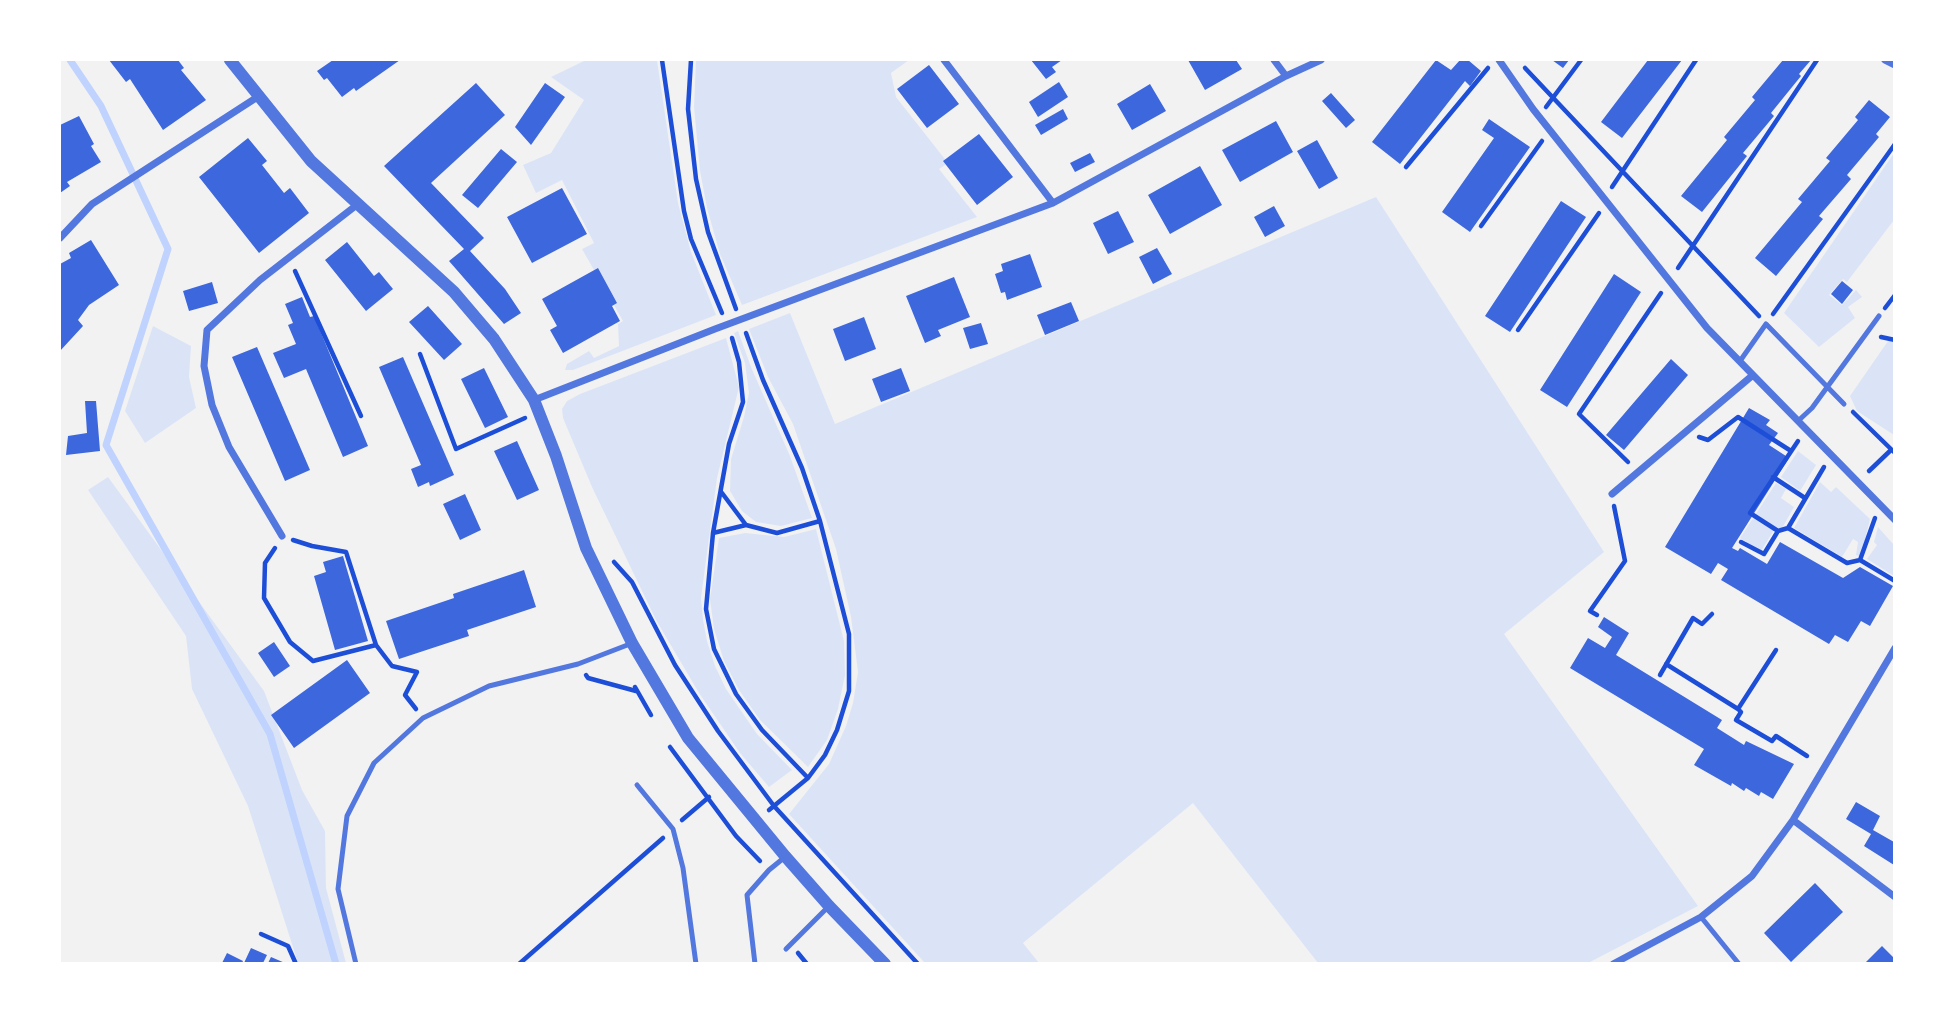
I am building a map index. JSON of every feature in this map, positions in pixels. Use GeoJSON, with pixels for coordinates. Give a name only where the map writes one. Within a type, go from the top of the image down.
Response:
{"type":"FeatureCollection","features":[{"type":"Feature","properties":{"kind":"street"},"geometry":{"type":"LineString","coordinates":[[230,60],[311,161],[454,292],[494,339],[534,400],[586,548],[632,643],[688,738],[785,856],[885,964]]}},
{"type":"Feature","properties":{"kind":"street"},"geometry":{"type":"LineString","coordinates":[[944,60],[1053,203]]}},
{"type":"Feature","properties":{"kind":"street"},"geometry":{"type":"LineString","coordinates":[[1273,60],[1286,76]]}},
{"type":"Feature","properties":{"kind":"street"},"geometry":{"type":"LineString","coordinates":[[534,400],[715,329],[1053,203],[1286,76],[1321,60]]}},
{"type":"Feature","properties":{"kind":"street"},"geometry":{"type":"LineString","coordinates":[[1499,60],[1534,109],[1707,328],[1895,520]]}},
{"type":"Feature","properties":{"kind":"street"},"geometry":{"type":"LineString","coordinates":[[1885,60],[1895,65]]}},
{"type":"Feature","properties":{"kind":"street"},"geometry":{"type":"LineString","coordinates":[[60,238],[92,204],[259,96]]}},
{"type":"Feature","properties":{"kind":"street"},"geometry":{"type":"LineString","coordinates":[[282,536],[229,447],[212,405],[204,366],[206,330],[260,279],[358,204]]}},
{"type":"Feature","properties":{"kind":"street"},"geometry":{"type":"LineString","coordinates":[[1612,494],[1753,375]]}},
{"type":"Feature","properties":{"kind":"street"},"geometry":{"type":"LineString","coordinates":[[1613,964],[1701,917],[1752,876],[1793,820],[1895,648]]}},
{"type":"Feature","properties":{"kind":"street"},"geometry":{"type":"LineString","coordinates":[[1793,820],[1895,897]]}},
{"type":"Feature","properties":{"kind":"lane"},"geometry":{"type":"LineString","coordinates":[[1798,421],[1812,408],[1879,316]]}},
{"type":"Feature","properties":{"kind":"lane"},"geometry":{"type":"LineString","coordinates":[[1740,361],[1766,324],[1844,404]]}},
{"type":"Feature","properties":{"kind":"lane"},"geometry":{"type":"LineString","coordinates":[[356,964],[338,889],[347,816],[374,763],[423,718],[489,686],[578,664],[632,643]]}},
{"type":"Feature","properties":{"kind":"lane"},"geometry":{"type":"LineString","coordinates":[[637,785],[673,829],[683,868],[696,964]]}},
{"type":"Feature","properties":{"kind":"lane"},"geometry":{"type":"LineString","coordinates":[[755,964],[747,895],[785,856]]}},
{"type":"Feature","properties":{"kind":"lane"},"geometry":{"type":"LineString","coordinates":[[786,949],[829,906]]}},
{"type":"Feature","properties":{"kind":"lane"},"geometry":{"type":"LineString","coordinates":[[1701,917],[1739,964]]}},
{"type":"Feature","properties":{"kind":"path"},"geometry":{"type":"LineString","coordinates":[[662,60],[684,211],[691,239],[723,313]]}},
{"type":"Feature","properties":{"kind":"path"},"geometry":{"type":"LineString","coordinates":[[691,60],[688,109],[696,179],[708,232],[736,307]]}},
{"type":"Feature","properties":{"kind":"path"},"geometry":{"type":"LineString","coordinates":[[1519,60],[1766,324],[1895,144]]}},
{"type":"Feature","properties":{"kind":"path"},"geometry":{"type":"LineString","coordinates":[[1549,104],[1581,60]]}},
{"type":"Feature","properties":{"kind":"path"},"geometry":{"type":"LineString","coordinates":[[1611,188],[1696,60]]}},
{"type":"Feature","properties":{"kind":"path"},"geometry":{"type":"LineString","coordinates":[[1677,270],[1817,60]]}},
{"type":"Feature","properties":{"kind":"path"},"geometry":{"type":"LineString","coordinates":[[1406,167],[1489,67]]}},
{"type":"Feature","properties":{"kind":"path"},"geometry":{"type":"LineString","coordinates":[[1481,226],[1544,139]]}},
{"type":"Feature","properties":{"kind":"path"},"geometry":{"type":"LineString","coordinates":[[1518,330],[1601,210]]}},
{"type":"Feature","properties":{"kind":"path"},"geometry":{"type":"LineString","coordinates":[[289,257],[361,416]]}},
{"type":"Feature","properties":{"kind":"path"},"geometry":{"type":"LineString","coordinates":[[1638,472],[1579,414],[1661,293]]}},
{"type":"Feature","properties":{"kind":"path"},"geometry":{"type":"LineString","coordinates":[[745,330],[762,380],[802,468],[820,521],[849,634],[849,691],[837,730],[825,755],[808,778],[774,806]]}},
{"type":"Feature","properties":{"kind":"path"},"geometry":{"type":"LineString","coordinates":[[731,335],[739,362],[743,402],[729,444],[713,533],[706,609],[713,649],[736,694],[762,730],[808,778]]}},
{"type":"Feature","properties":{"kind":"path"},"geometry":{"type":"LineString","coordinates":[[420,354],[456,449],[526,418]]}},
{"type":"Feature","properties":{"kind":"path"},"geometry":{"type":"LineString","coordinates":[[1844,404],[1893,452],[1869,471]]}},
{"type":"Feature","properties":{"kind":"path"},"geometry":{"type":"LineString","coordinates":[[523,410],[531,430]]}},
{"type":"Feature","properties":{"kind":"path"},"geometry":{"type":"LineString","coordinates":[[1685,433],[1707,440],[1738,417],[1791,451]]}},
{"type":"Feature","properties":{"kind":"path"},"geometry":{"type":"LineString","coordinates":[[1778,531],[1751,513],[1798,441]]}},
{"type":"Feature","properties":{"kind":"path"},"geometry":{"type":"LineString","coordinates":[[1741,542],[1764,554],[1778,531],[1788,528],[1824,467]]}},
{"type":"Feature","properties":{"kind":"path"},"geometry":{"type":"LineString","coordinates":[[1773,477],[1805,498]]}},
{"type":"Feature","properties":{"kind":"path"},"geometry":{"type":"LineString","coordinates":[[721,492],[747,525]]}},
{"type":"Feature","properties":{"kind":"path"},"geometry":{"type":"LineString","coordinates":[[1597,615],[1590,611],[1625,561],[1612,494]]}},
{"type":"Feature","properties":{"kind":"path"},"geometry":{"type":"LineString","coordinates":[[1860,560],[1875,516]]}},
{"type":"Feature","properties":{"kind":"path"},"geometry":{"type":"LineString","coordinates":[[713,533],[747,525],[777,533],[820,521]]}},
{"type":"Feature","properties":{"kind":"path"},"geometry":{"type":"LineString","coordinates":[[1788,528],[1847,563],[1860,560],[1895,581]]}},
{"type":"Feature","properties":{"kind":"path"},"geometry":{"type":"LineString","coordinates":[[376,645],[313,661],[290,642],[264,598],[265,563],[282,536],[312,546],[346,552],[376,645],[392,666],[417,672],[405,695],[423,718]]}},
{"type":"Feature","properties":{"kind":"path"},"geometry":{"type":"LineString","coordinates":[[632,582],[675,665],[718,731],[774,806],[918,964]]}},
{"type":"Feature","properties":{"kind":"path"},"geometry":{"type":"LineString","coordinates":[[1660,675],[1693,618],[1702,624],[1712,614]]}},
{"type":"Feature","properties":{"kind":"path"},"geometry":{"type":"LineString","coordinates":[[1738,709],[1776,650]]}},
{"type":"Feature","properties":{"kind":"path"},"geometry":{"type":"LineString","coordinates":[[578,664],[588,678],[637,692]]}},
{"type":"Feature","properties":{"kind":"path"},"geometry":{"type":"LineString","coordinates":[[1666,664],[1738,709],[1741,712],[1736,720],[1772,741],[1776,736],[1807,757]]}},
{"type":"Feature","properties":{"kind":"path"},"geometry":{"type":"LineString","coordinates":[[684,818],[709,797]]}},
{"type":"Feature","properties":{"kind":"path"},"geometry":{"type":"LineString","coordinates":[[519,964],[673,829]]}},
{"type":"Feature","properties":{"kind":"path"},"geometry":{"type":"LineString","coordinates":[[261,934],[288,946],[296,964]]}},
{"type":"Feature","properties":{"kind":"shaded area"},"geometry":{"type":"Polygon","coordinates":[[[586,60],[657,60],[678,203],[691,252],[716,315],[573,370],[565,370],[567,364],[589,351],[594,358],[619,346],[618,324],[623,321],[582,249],[594,243],[562,180],[536,193],[523,165],[551,153],[584,100],[551,77],[586,60]]]}},
{"type":"Feature","properties":{"kind":"shaded area"},"geometry":{"type":"Polygon","coordinates":[[[696,60],[909,60],[891,73],[896,97],[948,163],[939,169],[977,217],[742,305],[720,254],[700,171],[694,107],[696,60]]]}},
{"type":"Feature","properties":{"kind":"shaded area"},"geometry":{"type":"Polygon","coordinates":[[[1894,153],[1894,220],[1847,282],[1843,279],[1829,295],[1842,305],[1856,290],[1862,297],[1848,307],[1855,318],[1819,347],[1784,313],[1894,153]]]}},
{"type":"Feature","properties":{"kind":"shaded area"},"geometry":{"type":"Polygon","coordinates":[[[1376,197],[1604,552],[1504,634],[1698,906],[1588,963],[1318,963],[1193,803],[1023,943],[1039,963],[925,963],[789,814],[829,764],[846,726],[858,672],[851,617],[836,549],[793,424],[768,377],[749,329],[790,313],[835,424],[1376,197]]]}},
{"type":"Feature","properties":{"kind":"shaded area"},"geometry":{"type":"Polygon","coordinates":[[[153,326],[191,346],[189,377],[196,408],[145,443],[125,411],[153,326]]]}},
{"type":"Feature","properties":{"kind":"shaded area"},"geometry":{"type":"Polygon","coordinates":[[[738,331],[790,456],[812,518],[781,526],[756,522],[742,511],[730,491],[731,459],[749,393],[745,363],[734,333],[738,331]]]}},
{"type":"Feature","properties":{"kind":"shaded area"},"geometry":{"type":"Polygon","coordinates":[[[726,338],[739,387],[717,478],[701,598],[703,620],[715,666],[726,689],[757,734],[792,770],[769,787],[740,753],[699,693],[656,620],[592,487],[563,418],[562,409],[567,401],[580,394],[726,338]]]}},
{"type":"Feature","properties":{"kind":"shaded area"},"geometry":{"type":"Polygon","coordinates":[[[1888,341],[1894,341],[1894,435],[1857,411],[1850,396],[1888,341]]]}},
{"type":"Feature","properties":{"kind":"shaded area"},"geometry":{"type":"Polygon","coordinates":[[[1798,451],[1816,465],[1800,491],[1781,477],[1798,451]]]}},
{"type":"Feature","properties":{"kind":"shaded area"},"geometry":{"type":"Polygon","coordinates":[[[108,477],[264,691],[302,790],[325,831],[326,888],[346,963],[298,963],[248,806],[192,689],[186,636],[88,490],[108,477]]]}},
{"type":"Feature","properties":{"kind":"shaded area"},"geometry":{"type":"Polygon","coordinates":[[[1820,482],[1831,492],[1836,487],[1870,519],[1861,557],[1856,555],[1858,542],[1853,539],[1842,557],[1794,528],[1820,482]]]}},
{"type":"Feature","properties":{"kind":"shaded area"},"geometry":{"type":"Polygon","coordinates":[[[1776,483],[1786,489],[1781,498],[1794,507],[1781,530],[1776,527],[1761,551],[1740,538],[1776,483]]]}},
{"type":"Feature","properties":{"kind":"shaded area"},"geometry":{"type":"Polygon","coordinates":[[[1878,527],[1894,545],[1894,576],[1867,559],[1877,545],[1874,542],[1878,527]]]}},
{"type":"Feature","properties":{"kind":"shaded area"},"geometry":{"type":"Polygon","coordinates":[[[816,529],[844,641],[845,675],[838,709],[827,740],[808,767],[760,720],[739,690],[724,661],[714,629],[710,599],[719,538],[745,533],[784,537],[816,529]]]}},
{"type":"Feature","properties":{"kind":"building"},"geometry":{"type":"Polygon","coordinates":[[[109,60],[178,60],[184,68],[181,70],[206,100],[163,130],[130,79],[126,82],[109,60]]]}},
{"type":"Feature","properties":{"kind":"building"},"geometry":{"type":"Polygon","coordinates":[[[333,60],[400,60],[356,91],[354,88],[342,97],[327,78],[324,80],[317,71],[333,60]]]}},
{"type":"Feature","properties":{"kind":"building"},"geometry":{"type":"Polygon","coordinates":[[[1031,60],[1062,60],[1052,67],[1056,72],[1046,79],[1031,60]]]}},
{"type":"Feature","properties":{"kind":"building"},"geometry":{"type":"Polygon","coordinates":[[[1188,60],[1236,60],[1242,69],[1205,90],[1188,60]]]}},
{"type":"Feature","properties":{"kind":"building"},"geometry":{"type":"Polygon","coordinates":[[[1436,60],[1451,70],[1460,60],[1468,60],[1481,71],[1470,86],[1465,81],[1400,164],[1372,142],[1436,60]]]}},
{"type":"Feature","properties":{"kind":"building"},"geometry":{"type":"Polygon","coordinates":[[[1552,60],[1569,60],[1563,68],[1552,60]]]}},
{"type":"Feature","properties":{"kind":"building"},"geometry":{"type":"Polygon","coordinates":[[[1648,60],[1682,60],[1622,138],[1601,122],[1648,60]]]}},
{"type":"Feature","properties":{"kind":"building"},"geometry":{"type":"Polygon","coordinates":[[[1783,60],[1811,60],[1771,113],[1774,116],[1743,153],[1747,156],[1702,212],[1681,196],[1727,140],[1724,137],[1755,100],[1752,97],[1783,60]]]}},
{"type":"Feature","properties":{"kind":"building"},"geometry":{"type":"Polygon","coordinates":[[[929,65],[959,104],[927,128],[897,89],[929,65]]]}},
{"type":"Feature","properties":{"kind":"building"},"geometry":{"type":"Polygon","coordinates":[[[1059,82],[1068,97],[1038,117],[1029,102],[1059,82]]]}},
{"type":"Feature","properties":{"kind":"building"},"geometry":{"type":"Polygon","coordinates":[[[476,83],[505,115],[431,183],[484,238],[470,251],[505,289],[521,313],[504,324],[449,261],[464,249],[384,166],[476,83]]]}},
{"type":"Feature","properties":{"kind":"building"},"geometry":{"type":"Polygon","coordinates":[[[545,83],[565,97],[531,145],[515,127],[545,83]]]}},
{"type":"Feature","properties":{"kind":"building"},"geometry":{"type":"Polygon","coordinates":[[[1150,84],[1166,111],[1132,130],[1117,104],[1150,84]]]}},
{"type":"Feature","properties":{"kind":"building"},"geometry":{"type":"Polygon","coordinates":[[[1331,93],[1355,120],[1346,128],[1322,101],[1331,93]]]}},
{"type":"Feature","properties":{"kind":"building"},"geometry":{"type":"Polygon","coordinates":[[[1869,100],[1890,117],[1876,134],[1879,137],[1847,175],[1851,179],[1819,216],[1823,219],[1776,276],[1755,258],[1802,202],[1798,199],[1830,161],[1826,158],[1858,120],[1855,117],[1869,100]]]}},
{"type":"Feature","properties":{"kind":"building"},"geometry":{"type":"Polygon","coordinates":[[[1063,109],[1068,119],[1041,135],[1035,125],[1063,109]]]}},
{"type":"Feature","properties":{"kind":"building"},"geometry":{"type":"Polygon","coordinates":[[[79,116],[94,144],[91,146],[101,162],[67,182],[70,186],[60,193],[60,125],[79,116]]]}},
{"type":"Feature","properties":{"kind":"building"},"geometry":{"type":"Polygon","coordinates":[[[1489,119],[1530,147],[1470,232],[1442,212],[1494,138],[1482,130],[1489,119]]]}},
{"type":"Feature","properties":{"kind":"building"},"geometry":{"type":"Polygon","coordinates":[[[1276,121],[1293,152],[1240,182],[1222,150],[1276,121]]]}},
{"type":"Feature","properties":{"kind":"building"},"geometry":{"type":"Polygon","coordinates":[[[979,134],[1013,177],[977,205],[943,161],[979,134]]]}},
{"type":"Feature","properties":{"kind":"building"},"geometry":{"type":"Polygon","coordinates":[[[248,138],[267,161],[262,165],[284,193],[290,188],[309,213],[259,253],[199,177],[248,138]]]}},
{"type":"Feature","properties":{"kind":"building"},"geometry":{"type":"Polygon","coordinates":[[[1317,140],[1338,178],[1319,189],[1297,151],[1317,140]]]}},
{"type":"Feature","properties":{"kind":"building"},"geometry":{"type":"Polygon","coordinates":[[[501,149],[517,162],[478,208],[462,195],[501,149]]]}},
{"type":"Feature","properties":{"kind":"building"},"geometry":{"type":"Polygon","coordinates":[[[1090,153],[1095,162],[1075,172],[1070,163],[1090,153]]]}},
{"type":"Feature","properties":{"kind":"building"},"geometry":{"type":"Polygon","coordinates":[[[1200,166],[1222,205],[1170,234],[1148,195],[1200,166]]]}},
{"type":"Feature","properties":{"kind":"building"},"geometry":{"type":"Polygon","coordinates":[[[562,188],[587,234],[532,263],[507,217],[562,188]]]}},
{"type":"Feature","properties":{"kind":"building"},"geometry":{"type":"Polygon","coordinates":[[[1561,201],[1586,217],[1510,332],[1485,316],[1561,201]]]}},
{"type":"Feature","properties":{"kind":"building"},"geometry":{"type":"Polygon","coordinates":[[[1274,206],[1285,226],[1265,237],[1254,217],[1274,206]]]}},
{"type":"Feature","properties":{"kind":"building"},"geometry":{"type":"Polygon","coordinates":[[[1118,211],[1134,242],[1108,254],[1093,223],[1118,211]]]}},
{"type":"Feature","properties":{"kind":"building"},"geometry":{"type":"Polygon","coordinates":[[[91,240],[119,285],[89,305],[78,320],[83,326],[60,351],[60,264],[71,258],[69,253],[91,240]]]}},
{"type":"Feature","properties":{"kind":"building"},"geometry":{"type":"Polygon","coordinates":[[[347,242],[374,276],[379,272],[393,289],[366,311],[325,260],[347,242]]]}},
{"type":"Feature","properties":{"kind":"building"},"geometry":{"type":"Polygon","coordinates":[[[1157,248],[1172,274],[1153,284],[1139,257],[1157,248]]]}},
{"type":"Feature","properties":{"kind":"building"},"geometry":{"type":"Polygon","coordinates":[[[1030,254],[1042,287],[1007,300],[1005,292],[1001,293],[995,274],[1003,271],[1001,264],[1030,254]]]}},
{"type":"Feature","properties":{"kind":"building"},"geometry":{"type":"Polygon","coordinates":[[[598,268],[617,303],[612,306],[620,321],[563,353],[550,330],[557,326],[542,299],[598,268]]]}},
{"type":"Feature","properties":{"kind":"building"},"geometry":{"type":"Polygon","coordinates":[[[1614,274],[1641,292],[1567,407],[1540,390],[1614,274]]]}},
{"type":"Feature","properties":{"kind":"building"},"geometry":{"type":"Polygon","coordinates":[[[954,277],[970,317],[938,330],[941,336],[925,343],[906,296],[954,277]]]}},
{"type":"Feature","properties":{"kind":"building"},"geometry":{"type":"Polygon","coordinates":[[[1842,281],[1853,290],[1842,304],[1831,294],[1842,281]]]}},
{"type":"Feature","properties":{"kind":"building"},"geometry":{"type":"Polygon","coordinates":[[[212,282],[218,303],[189,311],[183,291],[212,282]]]}},
{"type":"Feature","properties":{"kind":"building"},"geometry":{"type":"Polygon","coordinates":[[[302,297],[310,317],[314,316],[368,446],[343,457],[306,369],[284,378],[273,353],[296,344],[288,325],[293,323],[285,304],[302,297]]]}},
{"type":"Feature","properties":{"kind":"building"},"geometry":{"type":"Polygon","coordinates":[[[1071,302],[1079,321],[1045,335],[1037,315],[1071,302]]]}},
{"type":"Feature","properties":{"kind":"building"},"geometry":{"type":"Polygon","coordinates":[[[428,306],[462,344],[444,360],[409,322],[428,306]]]}},
{"type":"Feature","properties":{"kind":"building"},"geometry":{"type":"Polygon","coordinates":[[[864,317],[876,349],[845,361],[833,329],[864,317]]]}},
{"type":"Feature","properties":{"kind":"building"},"geometry":{"type":"Polygon","coordinates":[[[981,323],[988,344],[970,349],[963,328],[981,323]]]}},
{"type":"Feature","properties":{"kind":"building"},"geometry":{"type":"Polygon","coordinates":[[[257,347],[310,470],[285,481],[232,357],[257,347]]]}},
{"type":"Feature","properties":{"kind":"building"},"geometry":{"type":"Polygon","coordinates":[[[403,357],[454,475],[430,486],[429,482],[418,487],[411,469],[421,465],[379,367],[403,357]]]}},
{"type":"Feature","properties":{"kind":"building"},"geometry":{"type":"Polygon","coordinates":[[[1671,359],[1688,375],[1624,450],[1606,435],[1671,359]]]}},
{"type":"Feature","properties":{"kind":"building"},"geometry":{"type":"Polygon","coordinates":[[[484,368],[508,417],[485,428],[461,379],[484,368]]]}},
{"type":"Feature","properties":{"kind":"building"},"geometry":{"type":"Polygon","coordinates":[[[901,368],[910,391],[881,402],[872,379],[901,368]]]}},
{"type":"Feature","properties":{"kind":"building"},"geometry":{"type":"Polygon","coordinates":[[[85,401],[96,401],[100,451],[66,455],[68,436],[87,433],[85,401]]]}},
{"type":"Feature","properties":{"kind":"building"},"geometry":{"type":"Polygon","coordinates":[[[1749,408],[1770,420],[1766,425],[1778,433],[1769,445],[1789,458],[1732,548],[1738,551],[1740,548],[1767,564],[1780,542],[1843,578],[1860,567],[1893,586],[1870,626],[1861,621],[1848,642],[1835,635],[1829,644],[1721,580],[1728,569],[1718,563],[1711,574],[1665,547],[1749,408]]]}},
{"type":"Feature","properties":{"kind":"building"},"geometry":{"type":"Polygon","coordinates":[[[517,441],[539,490],[517,500],[494,451],[517,441]]]}},
{"type":"Feature","properties":{"kind":"building"},"geometry":{"type":"Polygon","coordinates":[[[465,494],[481,530],[460,540],[443,504],[465,494]]]}},
{"type":"Feature","properties":{"kind":"building"},"geometry":{"type":"Polygon","coordinates":[[[343,556],[368,641],[335,650],[314,576],[326,572],[323,562],[343,556]]]}},
{"type":"Feature","properties":{"kind":"building"},"geometry":{"type":"Polygon","coordinates":[[[524,570],[536,607],[467,630],[469,636],[399,659],[386,621],[454,598],[453,594],[524,570]]]}},
{"type":"Feature","properties":{"kind":"building"},"geometry":{"type":"Polygon","coordinates":[[[1604,617],[1629,633],[1616,655],[1722,720],[1717,728],[1744,745],[1746,741],[1794,764],[1773,799],[1761,792],[1759,796],[1746,788],[1744,791],[1732,783],[1731,786],[1694,765],[1704,749],[1570,668],[1588,638],[1605,648],[1612,637],[1598,627],[1604,617]]]}},
{"type":"Feature","properties":{"kind":"building"},"geometry":{"type":"Polygon","coordinates":[[[274,642],[290,666],[274,677],[258,653],[274,642]]]}},
{"type":"Feature","properties":{"kind":"building"},"geometry":{"type":"Polygon","coordinates":[[[347,660],[370,693],[294,748],[271,715],[347,660]]]}},
{"type":"Feature","properties":{"kind":"building"},"geometry":{"type":"Polygon","coordinates":[[[1856,802],[1880,816],[1873,830],[1894,842],[1894,865],[1864,846],[1871,834],[1846,819],[1856,802]]]}},
{"type":"Feature","properties":{"kind":"building"},"geometry":{"type":"Polygon","coordinates":[[[1815,883],[1843,912],[1791,962],[1764,933],[1815,883]]]}},
{"type":"Feature","properties":{"kind":"building"},"geometry":{"type":"Polygon","coordinates":[[[1882,946],[1894,958],[1894,963],[1865,963],[1882,946]]]}},
{"type":"Feature","properties":{"kind":"building"},"geometry":{"type":"Polygon","coordinates":[[[251,948],[267,955],[263,963],[244,963],[251,948]]]}},
{"type":"Feature","properties":{"kind":"building"},"geometry":{"type":"Polygon","coordinates":[[[227,953],[243,961],[242,963],[222,963],[227,953]]]}},
{"type":"Feature","properties":{"kind":"building"},"geometry":{"type":"Polygon","coordinates":[[[271,957],[285,963],[268,963],[271,957]]]}},
{"type":"Feature","properties":{"kind":"waterway"},"geometry":{"type":"LineString","coordinates":[[70,60],[101,106],[168,249],[106,445],[270,734],[336,964]]}}]}
